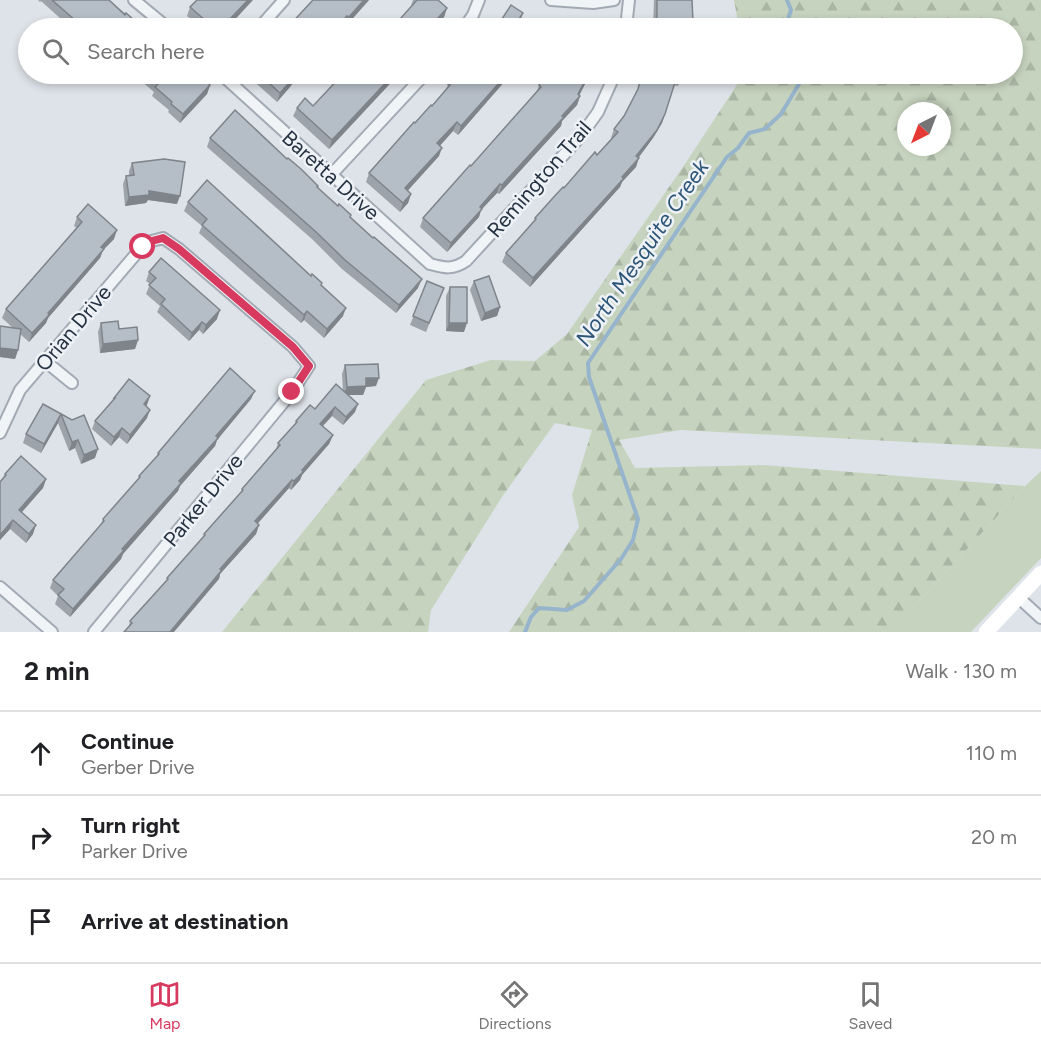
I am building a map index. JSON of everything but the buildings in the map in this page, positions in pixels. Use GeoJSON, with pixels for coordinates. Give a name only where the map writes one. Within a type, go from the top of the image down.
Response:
{"type":"FeatureCollection","features":[{"type":"Feature","properties":{"kind":"street"},"geometry":{"type":"LineString","coordinates":[[134,0],[156,18]]}},
{"type":"Feature","properties":{"kind":"street"},"geometry":{"type":"LineString","coordinates":[[268,18],[284,0]]}},
{"type":"Feature","properties":{"kind":"street"},"geometry":{"type":"LineString","coordinates":[[471,18],[478,0]]}},
{"type":"Feature","properties":{"kind":"street"},"geometry":{"type":"LineString","coordinates":[[550,0],[593,3],[614,0]]}},
{"type":"Feature","properties":{"kind":"street"},"geometry":{"type":"LineString","coordinates":[[627,18],[629,0]]}},
{"type":"Feature","properties":{"kind":"street","name":"Baretta Drive"},"geometry":{"type":"LineString","coordinates":[[232,84],[430,264],[446,268]]}},
{"type":"Feature","properties":{"kind":"street"},"geometry":{"type":"LineString","coordinates":[[331,175],[416,84]]}},
{"type":"Feature","properties":{"kind":"street","name":"Remington Trail"},"geometry":{"type":"LineString","coordinates":[[446,268],[458,266],[466,261],[580,137],[598,111],[610,84]]}},
{"type":"Feature","properties":{"kind":"street","name":"Orian Drive"},"geometry":{"type":"LineString","coordinates":[[0,434],[20,390],[136,254],[148,242],[163,238],[179,249],[293,347],[309,366]]}},
{"type":"Feature","properties":{"kind":"street"},"geometry":{"type":"LineString","coordinates":[[45,361],[72,383]]}},
{"type":"Feature","properties":{"kind":"street","name":"Parker Drive"},"geometry":{"type":"LineString","coordinates":[[94,632],[292,392],[309,366]]}},
{"type":"Feature","properties":{"kind":"street"},"geometry":{"type":"LineString","coordinates":[[986,632],[1041,573]]}},
{"type":"Feature","properties":{"kind":"street"},"geometry":{"type":"LineString","coordinates":[[0,586],[52,632]]}},
{"type":"Feature","properties":{"kind":"street"},"geometry":{"type":"LineString","coordinates":[[1018,597],[1041,618]]}},
{"type":"Feature","properties":{"kind":"green space"},"geometry":{"type":"Polygon","coordinates":[[[734,0],[1041,0],[1041,449],[681,430],[619,440],[635,468],[764,465],[1025,486],[891,632],[509,632],[579,527],[572,495],[592,430],[555,423],[502,497],[431,610],[428,632],[222,632],[426,380],[491,360],[535,361],[567,334],[737,84],[1023,84],[1023,18],[737,18],[734,0]]]}},
{"type":"Feature","properties":{"kind":"green space"},"geometry":{"type":"Polygon","coordinates":[[[1041,471],[1041,558],[971,632],[891,632],[1025,486],[1041,471]]]}},
{"type":"Feature","properties":{"kind":"waterway","name":"North Mesquite Creek"},"geometry":{"type":"LineString","coordinates":[[787,0],[791,10],[788,18]]}},
{"type":"Feature","properties":{"kind":"waterway","name":"North Mesquite Creek"},"geometry":{"type":"LineString","coordinates":[[525,632],[531,617],[539,608],[567,610],[584,601],[621,559],[633,540],[638,519],[589,377],[588,363],[727,157],[738,148],[749,133],[765,129],[781,114],[799,84]]}},
{"type":"Feature","properties":{"kind":"route"},"geometry":{"type":"LineString","coordinates":[[143,247],[148,242],[163,238],[179,249],[293,347],[309,366],[292,392]]}}]}
